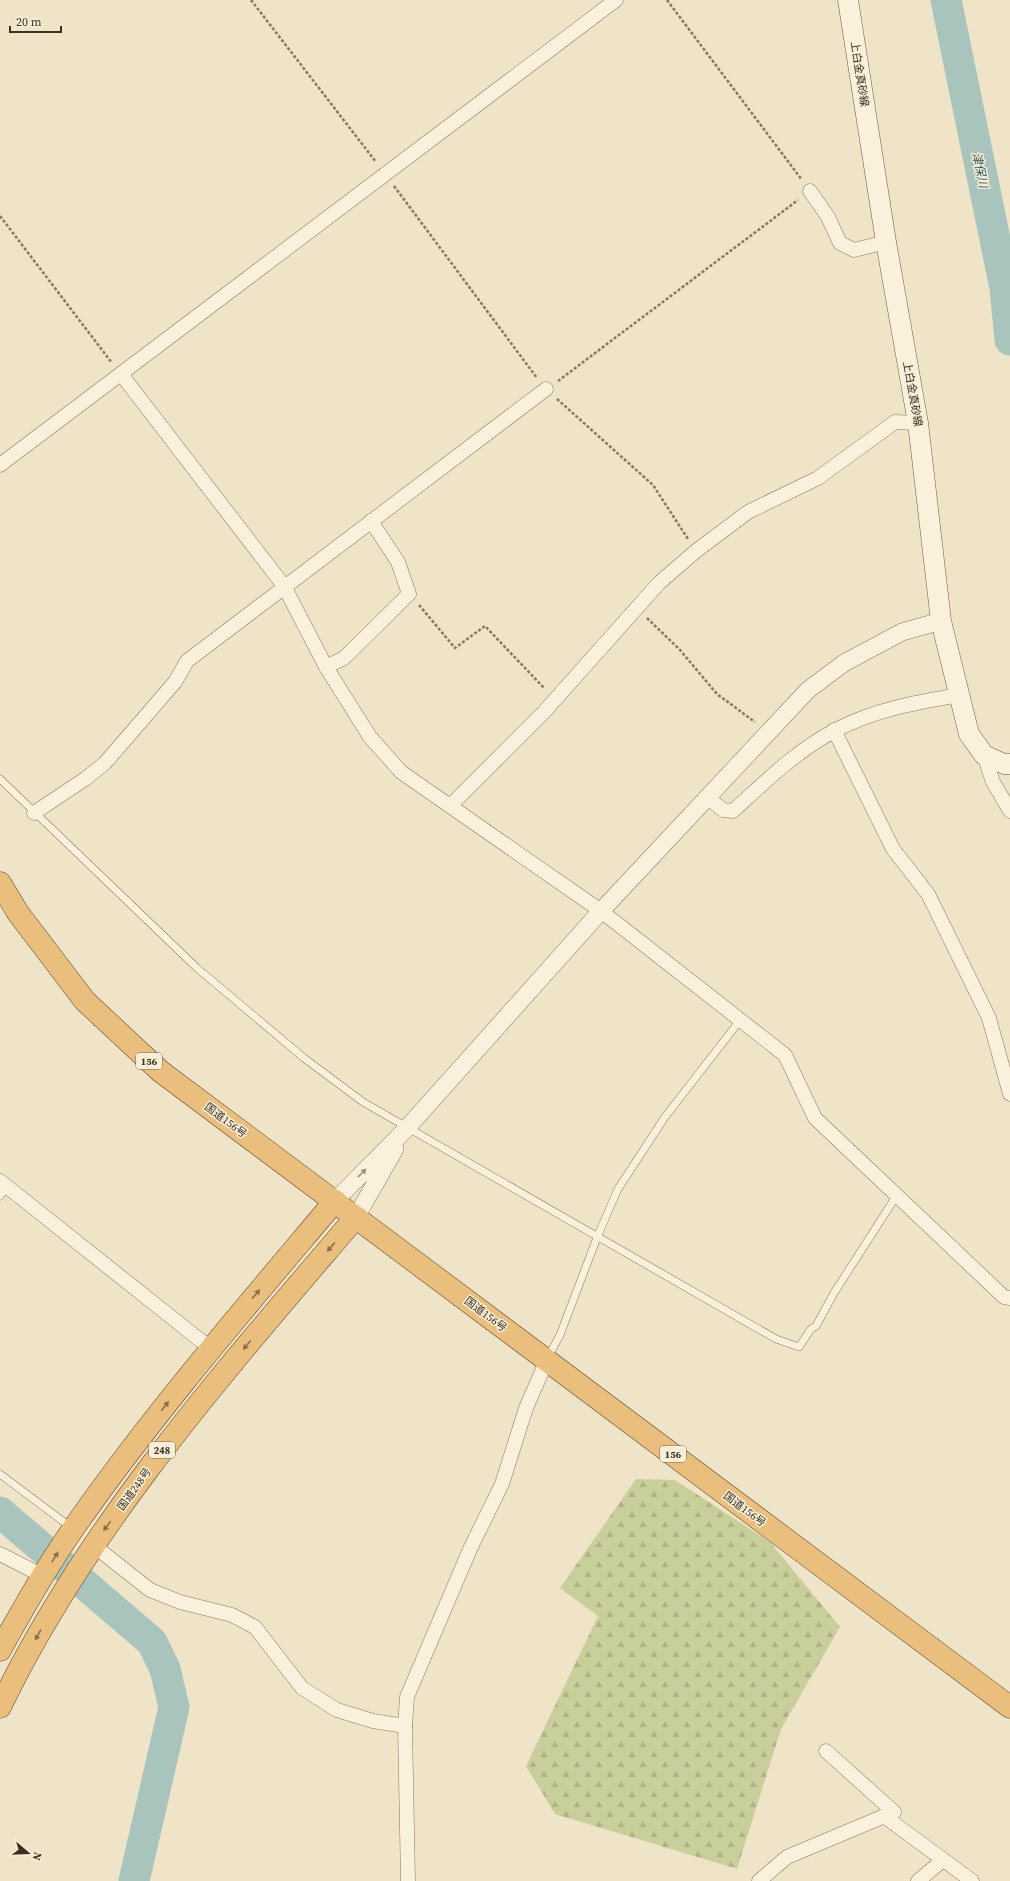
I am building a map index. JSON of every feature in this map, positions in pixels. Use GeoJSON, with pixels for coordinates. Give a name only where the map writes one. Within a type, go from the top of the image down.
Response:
{"type":"FeatureCollection","features":[{"type":"Feature","properties":{"kind":"highway","name":"国道156号"},"geometry":{"type":"LineString","coordinates":[[0,883],[18,913],[85,1001],[160,1071],[1010,1707]]}},
{"type":"Feature","properties":{"kind":"highway","name":"248"},"geometry":{"type":"LineString","coordinates":[[0,1650],[43,1576],[73,1529],[210,1348],[335,1201]]}},
{"type":"Feature","properties":{"kind":"highway","name":"国道248号"},"geometry":{"type":"LineString","coordinates":[[0,1707],[47,1618],[93,1545],[160,1454],[231,1364],[356,1217]]}},
{"type":"Feature","properties":{"kind":"main road","name":"上白金真砂線"},"geometry":{"type":"LineString","coordinates":[[848,0],[886,242],[918,423],[941,621],[969,734],[984,755]]}},
{"type":"Feature","properties":{"kind":"main road"},"geometry":{"type":"LineString","coordinates":[[984,755],[1007,764]]}},
{"type":"Feature","properties":{"kind":"street"},"geometry":{"type":"LineString","coordinates":[[0,465],[616,0]]}},
{"type":"Feature","properties":{"kind":"street"},"geometry":{"type":"LineString","coordinates":[[810,191],[828,217],[840,243],[854,250],[886,242]]}},
{"type":"Feature","properties":{"kind":"street"},"geometry":{"type":"LineString","coordinates":[[121,374],[284,586],[326,667],[370,737],[401,772],[451,805],[600,911],[741,1019],[785,1055],[815,1118],[1004,1297],[1010,1298]]}},
{"type":"Feature","properties":{"kind":"street"},"geometry":{"type":"LineString","coordinates":[[34,813],[85,779],[105,762],[174,682],[188,661],[284,586],[546,389]]}},
{"type":"Feature","properties":{"kind":"street"},"geometry":{"type":"LineString","coordinates":[[451,805],[544,712],[659,583],[696,551],[748,512],[818,478],[895,422],[918,423]]}},
{"type":"Feature","properties":{"kind":"street"},"geometry":{"type":"LineString","coordinates":[[326,667],[344,658],[409,594],[398,562],[371,521]]}},
{"type":"Feature","properties":{"kind":"street"},"geometry":{"type":"LineString","coordinates":[[335,1201],[407,1128],[600,911],[808,690],[844,663],[902,632],[941,621]]}},
{"type":"Feature","properties":{"kind":"street"},"geometry":{"type":"LineString","coordinates":[[707,797],[723,810],[734,811],[798,754],[834,730],[852,722],[885,711],[959,695]]}},
{"type":"Feature","properties":{"kind":"street"},"geometry":{"type":"LineString","coordinates":[[834,730],[893,849],[928,894],[989,1018],[1010,1094]]}},
{"type":"Feature","properties":{"kind":"street"},"geometry":{"type":"LineString","coordinates":[[984,755],[993,782],[1010,811]]}},
{"type":"Feature","properties":{"kind":"street"},"geometry":{"type":"LineString","coordinates":[[356,1217],[407,1128]]}},
{"type":"Feature","properties":{"kind":"street"},"geometry":{"type":"LineString","coordinates":[[2,1188],[210,1348]]}},
{"type":"Feature","properties":{"kind":"street"},"geometry":{"type":"LineString","coordinates":[[408,1881],[405,1726],[407,1697],[471,1546],[502,1484],[526,1408],[547,1360]]}},
{"type":"Feature","properties":{"kind":"street"},"geometry":{"type":"LineString","coordinates":[[93,1545],[150,1590],[180,1602],[232,1615],[256,1627],[302,1688],[336,1710],[373,1721],[405,1726]]}},
{"type":"Feature","properties":{"kind":"street"},"geometry":{"type":"LineString","coordinates":[[0,1554],[43,1576]]}},
{"type":"Feature","properties":{"kind":"street"},"geometry":{"type":"LineString","coordinates":[[759,1881],[787,1857],[894,1812],[826,1751]]}},
{"type":"Feature","properties":{"kind":"street"},"geometry":{"type":"LineString","coordinates":[[884,1816],[972,1881]]}},
{"type":"Feature","properties":{"kind":"street"},"geometry":{"type":"LineString","coordinates":[[918,1881],[943,1860]]}},
{"type":"Feature","properties":{"kind":"lane"},"geometry":{"type":"LineString","coordinates":[[0,779],[197,968],[304,1058],[363,1102],[598,1235],[716,1306],[776,1339],[799,1347],[811,1329],[816,1326],[834,1293],[896,1195]]}},
{"type":"Feature","properties":{"kind":"lane"},"geometry":{"type":"LineString","coordinates":[[547,1360],[560,1334],[598,1235],[618,1189],[665,1117],[741,1019]]}},
{"type":"Feature","properties":{"kind":"lane"},"geometry":{"type":"LineString","coordinates":[[0,1474],[73,1529]]}},
{"type":"Feature","properties":{"kind":"path"},"geometry":{"type":"LineString","coordinates":[[251,0],[385,174],[546,389],[652,485],[696,551]]}},
{"type":"Feature","properties":{"kind":"path"},"geometry":{"type":"LineString","coordinates":[[546,389],[810,191],[667,0]]}},
{"type":"Feature","properties":{"kind":"path"},"geometry":{"type":"LineString","coordinates":[[0,216],[121,374]]}},
{"type":"Feature","properties":{"kind":"path"},"geometry":{"type":"LineString","coordinates":[[409,594],[455,648],[485,626],[519,664],[555,698]]}},
{"type":"Feature","properties":{"kind":"path"},"geometry":{"type":"LineString","coordinates":[[636,607],[680,650],[717,694],[769,732]]}},
{"type":"Feature","properties":{"kind":"green space"},"geometry":{"type":"Polygon","coordinates":[[[636,1479],[675,1480],[770,1542],[840,1627],[781,1729],[737,1869],[555,1814],[526,1766],[598,1616],[560,1588],[636,1479]]]}},
{"type":"Feature","properties":{"kind":"waterway","name":"津保川"},"geometry":{"type":"LineString","coordinates":[[946,0],[1005,288],[1010,340]]}},
{"type":"Feature","properties":{"kind":"waterway"},"geometry":{"type":"LineString","coordinates":[[0,1512],[152,1642],[165,1669],[174,1707],[134,1881]]}}]}
